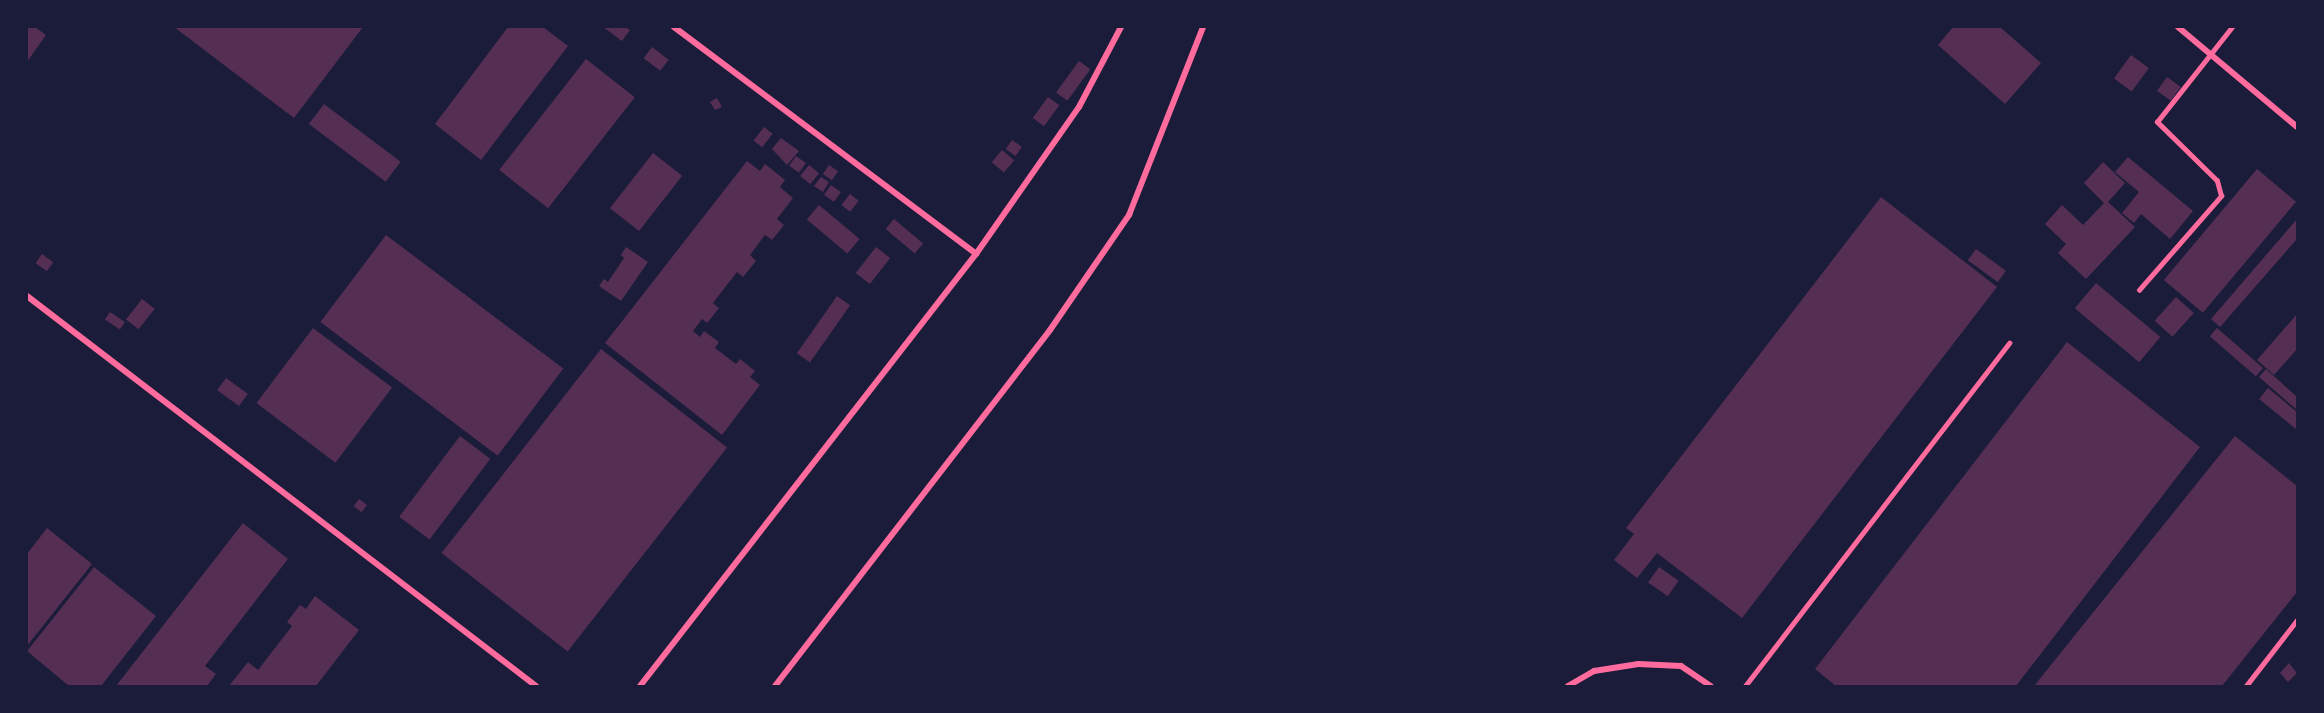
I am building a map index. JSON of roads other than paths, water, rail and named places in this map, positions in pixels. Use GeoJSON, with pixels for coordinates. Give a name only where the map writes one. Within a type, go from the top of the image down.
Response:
{"type":"FeatureCollection","features":[{"type":"Feature","properties":{"kind":"street"},"geometry":{"type":"LineString","coordinates":[[674,27],[976,254]]}},
{"type":"Feature","properties":{"kind":"street"},"geometry":{"type":"LineString","coordinates":[[640,686],[976,254],[1079,107],[1121,27]]}},
{"type":"Feature","properties":{"kind":"street"},"geometry":{"type":"LineString","coordinates":[[775,686],[1050,330],[1129,215],[1203,27]]}},
{"type":"Feature","properties":{"kind":"street"},"geometry":{"type":"LineString","coordinates":[[2178,27],[2297,127]]}},
{"type":"Feature","properties":{"kind":"street"},"geometry":{"type":"LineString","coordinates":[[27,296],[536,686]]}},
{"type":"Feature","properties":{"kind":"street"},"geometry":{"type":"LineString","coordinates":[[1568,686],[1594,671],[1638,664],[1682,666],[1712,686]]}},
{"type":"Feature","properties":{"kind":"lane"},"geometry":{"type":"LineString","coordinates":[[2139,290],[2221,196],[2217,182],[2157,122],[2232,27]]}},
{"type":"Feature","properties":{"kind":"lane"},"geometry":{"type":"LineString","coordinates":[[1745,686],[2009,343]]}},
{"type":"Feature","properties":{"kind":"lane"},"geometry":{"type":"LineString","coordinates":[[2246,686],[2297,620]]}}]}
